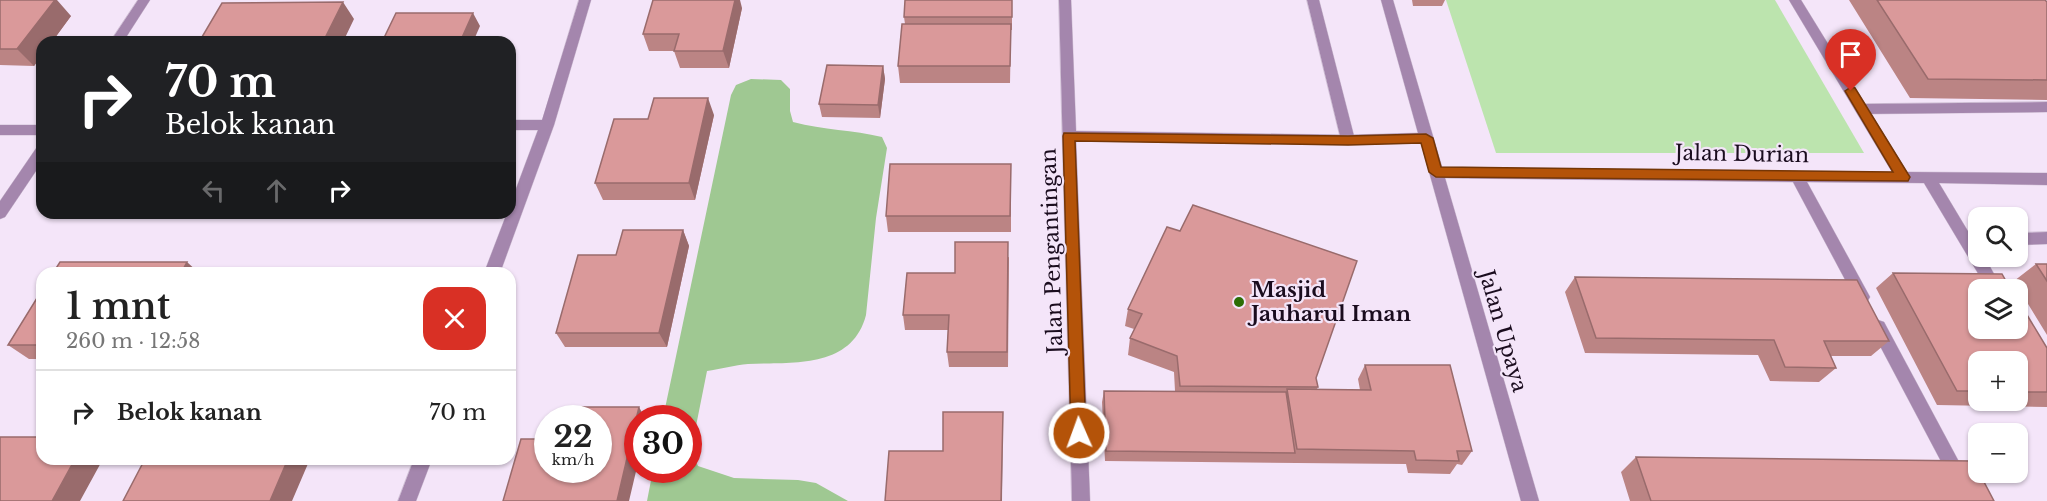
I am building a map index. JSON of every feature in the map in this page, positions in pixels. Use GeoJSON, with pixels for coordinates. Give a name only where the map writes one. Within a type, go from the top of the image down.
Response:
{"type":"FeatureCollection","features":[{"type":"Feature","properties":{"kind":"street"},"geometry":{"type":"LineString","coordinates":[[120,36],[144,0]]}},
{"type":"Feature","properties":{"kind":"street"},"geometry":{"type":"LineString","coordinates":[[516,208],[547,125],[585,0]]}},
{"type":"Feature","properties":{"kind":"street","name":"Jalan Pengantingan"},"geometry":{"type":"LineString","coordinates":[[1065,0],[1081,501]]}},
{"type":"Feature","properties":{"kind":"street"},"geometry":{"type":"LineString","coordinates":[[1313,0],[1348,140]]}},
{"type":"Feature","properties":{"kind":"street","name":"Jalan Upaya"},"geometry":{"type":"LineString","coordinates":[[1387,0],[1530,501]]}},
{"type":"Feature","properties":{"kind":"street"},"geometry":{"type":"LineString","coordinates":[[1795,0],[1903,177]]}},
{"type":"Feature","properties":{"kind":"street"},"geometry":{"type":"LineString","coordinates":[[1862,109],[2047,107]]}},
{"type":"Feature","properties":{"kind":"street"},"geometry":{"type":"LineString","coordinates":[[516,125],[547,125]]}},
{"type":"Feature","properties":{"kind":"street"},"geometry":{"type":"LineString","coordinates":[[0,130],[36,130]]}},
{"type":"Feature","properties":{"kind":"street"},"geometry":{"type":"LineString","coordinates":[[1069,136],[1348,140],[1426,138]]}},
{"type":"Feature","properties":{"kind":"street"},"geometry":{"type":"LineString","coordinates":[[0,213],[36,160]]}},
{"type":"Feature","properties":{"kind":"street","name":"Jalan Durian"},"geometry":{"type":"LineString","coordinates":[[1436,172],[2047,179]]}},
{"type":"Feature","properties":{"kind":"street"},"geometry":{"type":"LineString","coordinates":[[1797,176],[1971,501]]}},
{"type":"Feature","properties":{"kind":"street"},"geometry":{"type":"LineString","coordinates":[[1928,178],[1968,234]]}},
{"type":"Feature","properties":{"kind":"street"},"geometry":{"type":"LineString","coordinates":[[494,267],[512,219]]}},
{"type":"Feature","properties":{"kind":"street"},"geometry":{"type":"LineString","coordinates":[[2028,239],[2047,238]]}},
{"type":"Feature","properties":{"kind":"street"},"geometry":{"type":"LineString","coordinates":[[408,501],[421,465]]}},
{"type":"Feature","properties":{"kind":"green space"},"geometry":{"type":"Polygon","coordinates":[[[1446,0],[1775,0],[1864,153],[1496,153],[1446,0]]]}},
{"type":"Feature","properties":{"kind":"green space"},"geometry":{"type":"Polygon","coordinates":[[[751,79],[781,80],[790,89],[790,111],[793,122],[882,137],[887,148],[876,218],[866,315],[859,333],[848,345],[834,354],[801,362],[748,364],[707,371],[700,405],[666,405],[731,95],[736,85],[751,79]]]}},
{"type":"Feature","properties":{"kind":"green space"},"geometry":{"type":"Polygon","coordinates":[[[702,467],[734,478],[798,480],[816,483],[848,501],[647,501],[650,483],[702,483],[702,467]]]}},
{"type":"Feature","properties":{"kind":"building"},"geometry":{"type":"Polygon","coordinates":[[[0,0],[55,0],[17,49],[0,49],[0,0]]]}},
{"type":"Feature","properties":{"kind":"building"},"geometry":{"type":"Polygon","coordinates":[[[653,0],[735,0],[723,51],[674,51],[679,34],[643,34],[653,0]]]}},
{"type":"Feature","properties":{"kind":"building"},"geometry":{"type":"Polygon","coordinates":[[[905,0],[1012,0],[1012,17],[904,17],[905,0]]]}},
{"type":"Feature","properties":{"kind":"building"},"geometry":{"type":"Polygon","coordinates":[[[1877,0],[2045,0],[2047,2],[2047,80],[1928,79],[1877,0]]]}},
{"type":"Feature","properties":{"kind":"building"},"geometry":{"type":"Polygon","coordinates":[[[343,2],[326,36],[203,36],[222,3],[343,2]]]}},
{"type":"Feature","properties":{"kind":"building"},"geometry":{"type":"Polygon","coordinates":[[[396,13],[473,13],[463,36],[385,36],[396,13]]]}},
{"type":"Feature","properties":{"kind":"building"},"geometry":{"type":"Polygon","coordinates":[[[902,24],[1011,24],[1010,66],[898,66],[902,24]]]}},
{"type":"Feature","properties":{"kind":"building"},"geometry":{"type":"Polygon","coordinates":[[[827,65],[883,66],[878,105],[819,104],[827,65]]]}},
{"type":"Feature","properties":{"kind":"building"},"geometry":{"type":"Polygon","coordinates":[[[654,98],[708,98],[689,183],[595,183],[614,119],[648,119],[654,98]]]}},
{"type":"Feature","properties":{"kind":"building"},"geometry":{"type":"Polygon","coordinates":[[[890,164],[1011,164],[1010,216],[886,216],[890,164]]]}},
{"type":"Feature","properties":{"kind":"building","name":"Masjid Jauharul Iman"},"geometry":{"type":"Polygon","coordinates":[[[1193,205],[1357,261],[1316,378],[1318,387],[1180,386],[1177,356],[1130,338],[1142,314],[1128,309],[1167,227],[1180,231],[1193,205]]]}},
{"type":"Feature","properties":{"kind":"building"},"geometry":{"type":"Polygon","coordinates":[[[623,230],[683,230],[659,333],[556,333],[578,255],[616,255],[623,230]]]}},
{"type":"Feature","properties":{"kind":"building"},"geometry":{"type":"Polygon","coordinates":[[[955,242],[1008,242],[1007,352],[947,352],[949,315],[903,315],[907,273],[955,273],[955,242]]]}},
{"type":"Feature","properties":{"kind":"building"},"geometry":{"type":"Polygon","coordinates":[[[60,262],[187,262],[184,267],[57,267],[60,262]]]}},
{"type":"Feature","properties":{"kind":"building"},"geometry":{"type":"Polygon","coordinates":[[[2036,264],[2047,264],[2047,281],[2036,264]]]}},
{"type":"Feature","properties":{"kind":"building"},"geometry":{"type":"Polygon","coordinates":[[[1893,273],[2002,274],[2005,279],[1968,279],[1968,339],[2028,339],[2028,317],[2047,348],[2047,392],[2028,392],[2028,351],[1968,351],[1968,391],[1957,391],[1893,273]]]}},
{"type":"Feature","properties":{"kind":"building"},"geometry":{"type":"Polygon","coordinates":[[[1575,277],[1857,280],[1889,341],[1824,341],[1836,368],[1785,367],[1774,340],[1596,338],[1575,277]]]}},
{"type":"Feature","properties":{"kind":"building"},"geometry":{"type":"Polygon","coordinates":[[[36,300],[36,345],[8,345],[36,300]]]}},
{"type":"Feature","properties":{"kind":"building"},"geometry":{"type":"Polygon","coordinates":[[[1365,365],[1450,365],[1472,451],[1457,451],[1459,461],[1416,460],[1414,451],[1297,449],[1287,389],[1371,390],[1365,365]]]}},
{"type":"Feature","properties":{"kind":"building"},"geometry":{"type":"Polygon","coordinates":[[[1104,391],[1286,392],[1295,453],[1106,451],[1104,391]]]}},
{"type":"Feature","properties":{"kind":"building"},"geometry":{"type":"Polygon","coordinates":[[[612,407],[624,407],[624,471],[617,501],[503,501],[513,465],[516,465],[521,439],[534,439],[534,483],[612,483],[612,407]]]}},
{"type":"Feature","properties":{"kind":"building"},"geometry":{"type":"Polygon","coordinates":[[[943,412],[1003,412],[1001,501],[885,501],[889,451],[943,451],[943,412]]]}},
{"type":"Feature","properties":{"kind":"building"},"geometry":{"type":"Polygon","coordinates":[[[0,437],[36,437],[36,465],[72,465],[52,501],[0,501],[0,437]]]}},
{"type":"Feature","properties":{"kind":"building"},"geometry":{"type":"Polygon","coordinates":[[[1636,457],[1968,461],[1968,483],[1985,483],[1994,501],[1651,501],[1636,457]]]}},
{"type":"Feature","properties":{"kind":"building"},"geometry":{"type":"Polygon","coordinates":[[[142,465],[285,465],[270,501],[123,501],[142,465]]]}},
{"type":"Feature","properties":{"kind":"place","name":"Masjid Jauharul Iman"},"geometry":{"type":"Point","coordinates":[1239,302]}},
{"type":"Feature","properties":{"kind":"route"},"geometry":{"type":"LineString","coordinates":[[1079,433],[1069,136],[1348,140],[1426,138],[1436,172],[1903,177],[1851,91]]}}]}
